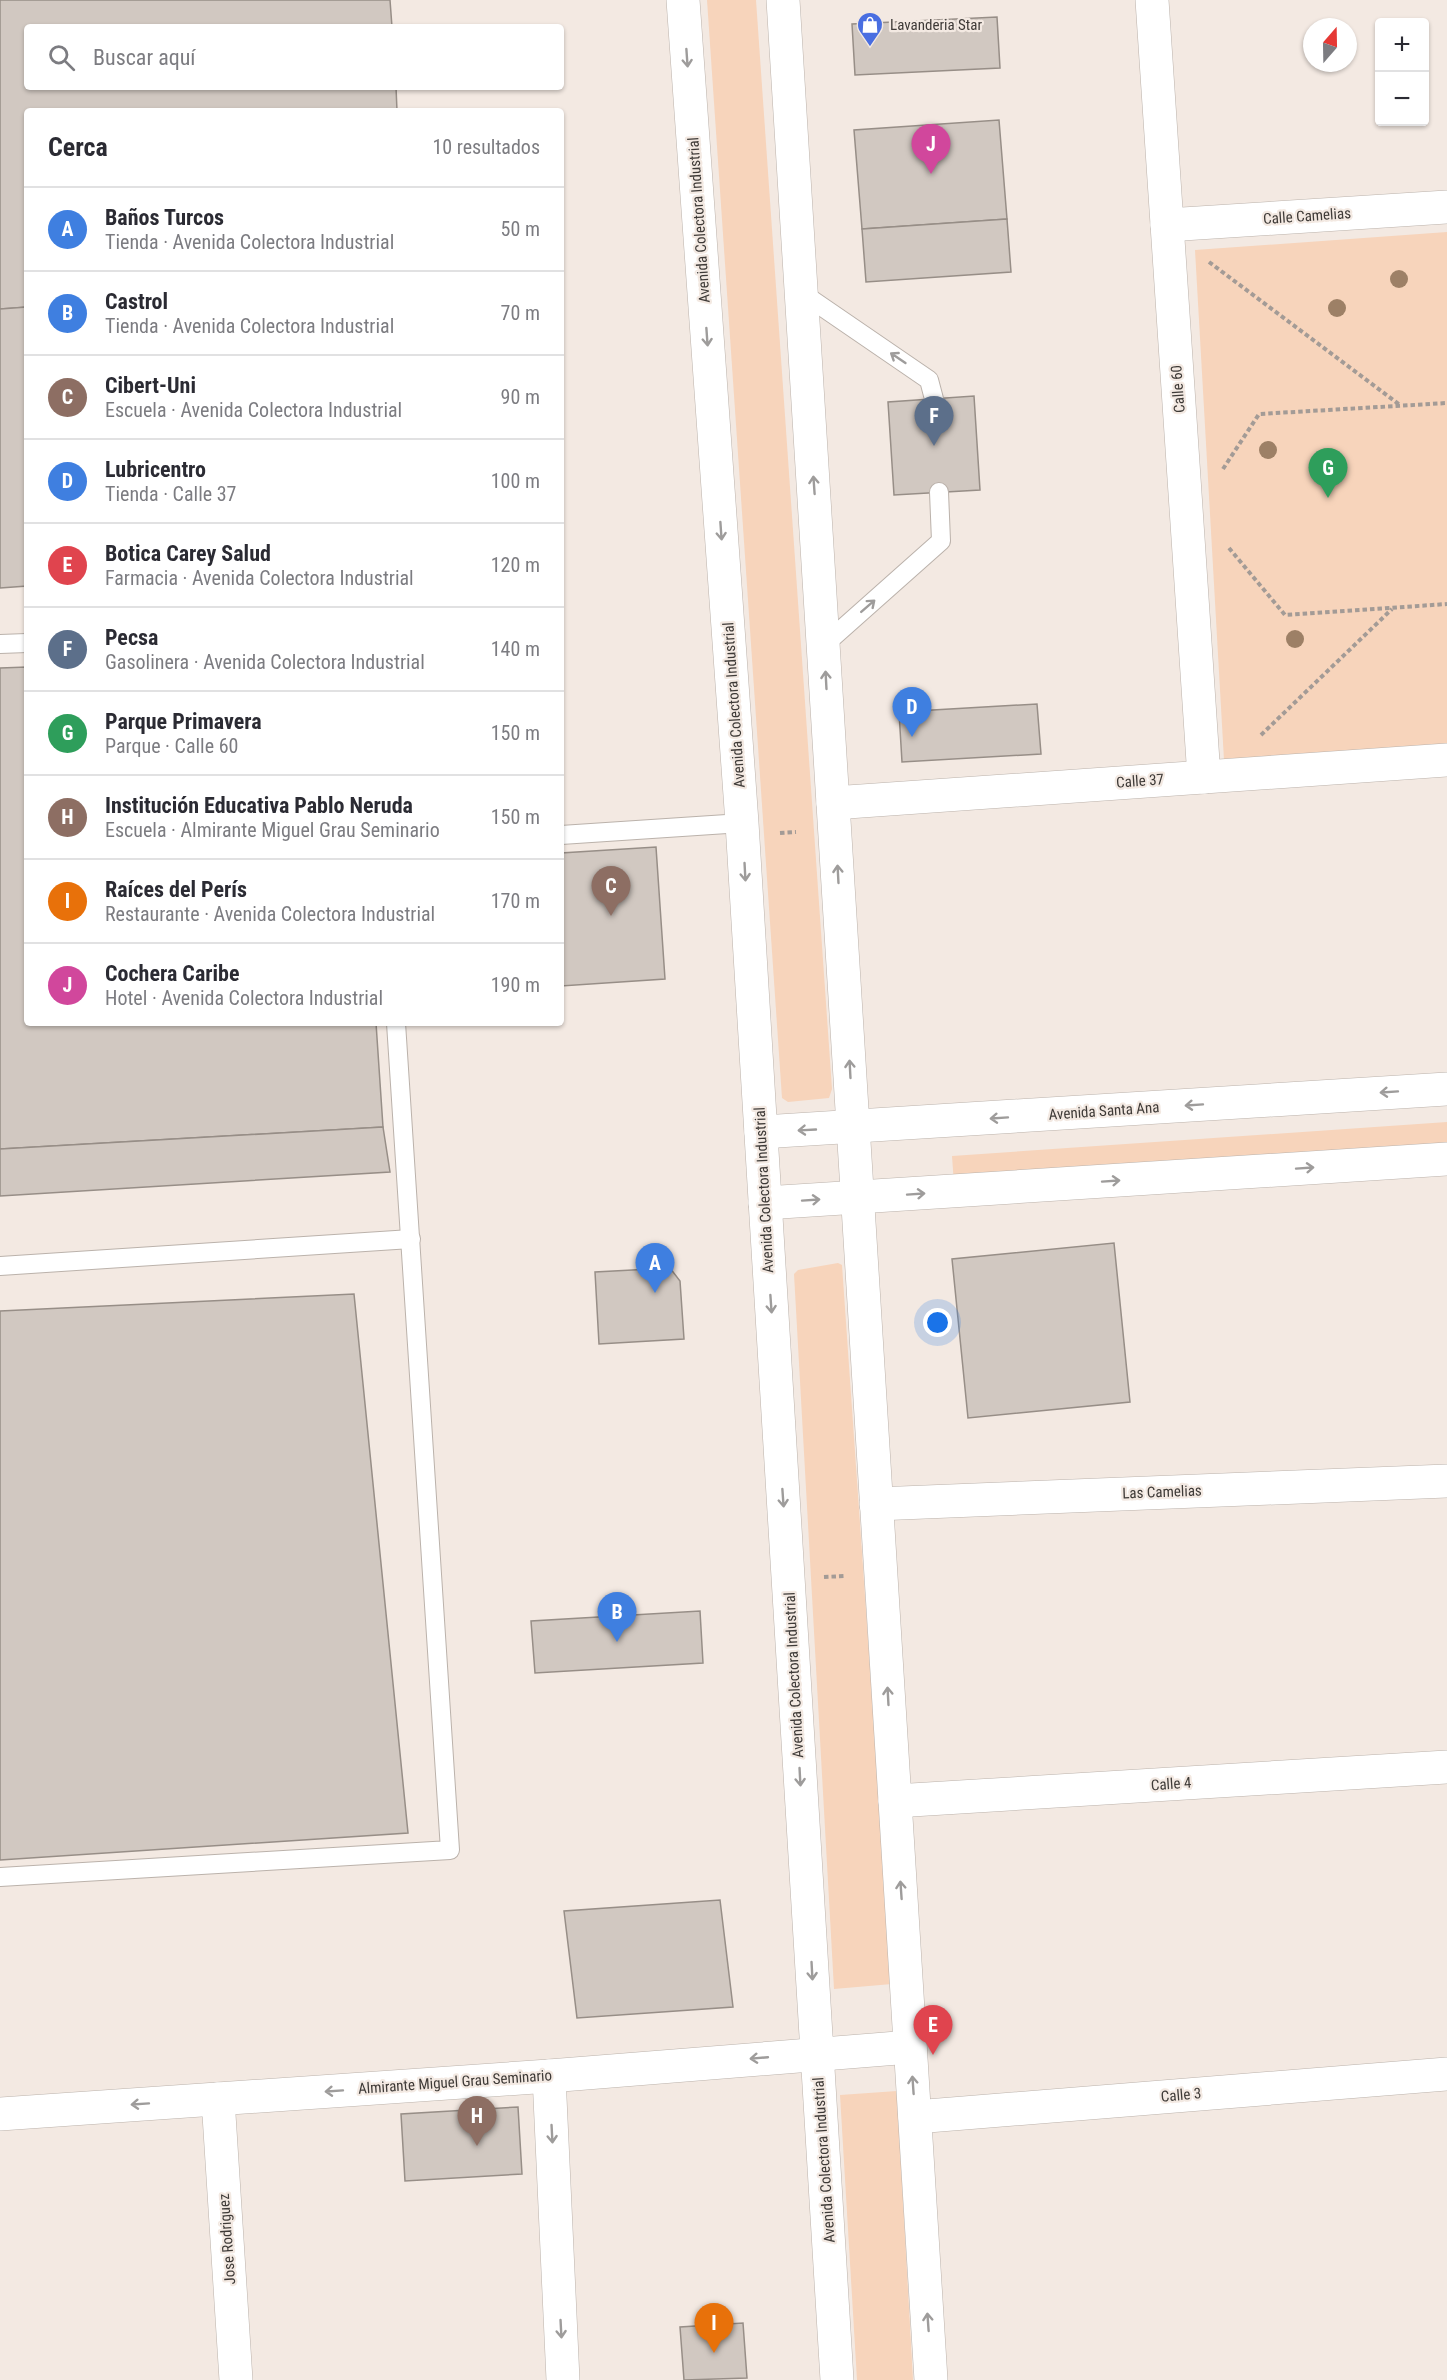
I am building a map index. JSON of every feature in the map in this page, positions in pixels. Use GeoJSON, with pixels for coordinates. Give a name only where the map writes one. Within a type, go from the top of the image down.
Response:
{"type":"FeatureCollection","features":[{"type":"Feature","properties":{"kind":"street","name":"Avenida Colectora Industrial"},"geometry":{"type":"LineString","coordinates":[[683,0],[743,829],[837,2380]]}},
{"type":"Feature","properties":{"kind":"street"},"geometry":{"type":"LineString","coordinates":[[783,0],[931,2380]]}},
{"type":"Feature","properties":{"kind":"street","name":"Calle 60"},"geometry":{"type":"LineString","coordinates":[[1152,0],[1204,777]]}},
{"type":"Feature","properties":{"kind":"street","name":"Calle Camelias"},"geometry":{"type":"LineString","coordinates":[[1167,225],[1447,207]]}},
{"type":"Feature","properties":{"kind":"street","name":"Calle 37"},"geometry":{"type":"LineString","coordinates":[[834,816],[1204,777],[1447,760]]}},
{"type":"Feature","properties":{"kind":"street","name":"Avenida Santa Ana"},"geometry":{"type":"LineString","coordinates":[[761,1132],[1447,1089]]}},
{"type":"Feature","properties":{"kind":"street"},"geometry":{"type":"LineString","coordinates":[[765,1203],[1447,1159]]}},
{"type":"Feature","properties":{"kind":"street","name":"Las Camelias"},"geometry":{"type":"LineString","coordinates":[[876,1504],[1447,1481]]}},
{"type":"Feature","properties":{"kind":"street","name":"Calle 4"},"geometry":{"type":"LineString","coordinates":[[895,1801],[1447,1767]]}},
{"type":"Feature","properties":{"kind":"street","name":"Almirante Miguel Grau Seminario"},"geometry":{"type":"LineString","coordinates":[[0,2114],[549,2076],[910,2047]]}},
{"type":"Feature","properties":{"kind":"street","name":"Calle 3"},"geometry":{"type":"LineString","coordinates":[[915,2117],[1447,2074]]}},
{"type":"Feature","properties":{"kind":"street"},"geometry":{"type":"LineString","coordinates":[[549,2076],[563,2380]]}},
{"type":"Feature","properties":{"kind":"street","name":"Jose Rodriguez"},"geometry":{"type":"LineString","coordinates":[[218,2099],[236,2380]]}},
{"type":"Feature","properties":{"kind":"lane"},"geometry":{"type":"LineString","coordinates":[[802,293],[929,380],[934,399]]}},
{"type":"Feature","properties":{"kind":"lane"},"geometry":{"type":"LineString","coordinates":[[824,645],[941,541],[939,492]]}},
{"type":"Feature","properties":{"kind":"lane"},"geometry":{"type":"LineString","coordinates":[[0,644],[24,643]]}},
{"type":"Feature","properties":{"kind":"lane"},"geometry":{"type":"LineString","coordinates":[[564,835],[743,829]]}},
{"type":"Feature","properties":{"kind":"lane"},"geometry":{"type":"LineString","coordinates":[[0,1877],[450,1850],[396,1026]]}},
{"type":"Feature","properties":{"kind":"lane"},"geometry":{"type":"LineString","coordinates":[[0,1266],[411,1239]]}},
{"type":"Feature","properties":{"kind":"path"},"geometry":{"type":"LineString","coordinates":[[1208,261],[1400,405]]}},
{"type":"Feature","properties":{"kind":"path"},"geometry":{"type":"LineString","coordinates":[[1223,469],[1259,414],[1447,403]]}},
{"type":"Feature","properties":{"kind":"path"},"geometry":{"type":"LineString","coordinates":[[1229,548],[1285,615],[1447,604]]}},
{"type":"Feature","properties":{"kind":"path"},"geometry":{"type":"LineString","coordinates":[[1260,736],[1393,608]]}},
{"type":"Feature","properties":{"kind":"path"},"geometry":{"type":"LineString","coordinates":[[743,829],[834,816]]}},
{"type":"Feature","properties":{"kind":"path"},"geometry":{"type":"LineString","coordinates":[[788,1580],[881,1574]]}},
{"type":"Feature","properties":{"kind":"shaded area"},"geometry":{"type":"Polygon","coordinates":[[[707,0],[756,0],[832,1089],[829,1098],[788,1102],[782,1098],[707,0]]]}},
{"type":"Feature","properties":{"kind":"shaded area"},"geometry":{"type":"Polygon","coordinates":[[[1447,232],[1447,746],[1224,760],[1195,250],[1447,232]]]}},
{"type":"Feature","properties":{"kind":"shaded area"},"geometry":{"type":"Polygon","coordinates":[[[1447,1122],[1447,1152],[954,1184],[952,1156],[1447,1122]]]}},
{"type":"Feature","properties":{"kind":"shaded area"},"geometry":{"type":"Polygon","coordinates":[[[838,1263],[842,1265],[892,1984],[834,1989],[794,1274],[798,1270],[838,1263]]]}},
{"type":"Feature","properties":{"kind":"shaded area"},"geometry":{"type":"Polygon","coordinates":[[[897,2091],[913,2380],[857,2380],[840,2095],[897,2091]]]}},
{"type":"Feature","properties":{"kind":"building"},"geometry":{"type":"Polygon","coordinates":[[[0,0],[390,0],[392,24],[24,24],[24,90],[396,90],[397,108],[24,108],[24,307],[0,309],[0,0]]]}},
{"type":"Feature","properties":{"kind":"building"},"geometry":{"type":"Polygon","coordinates":[[[997,17],[1000,68],[855,75],[852,24],[997,17]]]}},
{"type":"Feature","properties":{"kind":"building"},"geometry":{"type":"Polygon","coordinates":[[[999,120],[1007,219],[862,229],[854,130],[999,120]]]}},
{"type":"Feature","properties":{"kind":"building"},"geometry":{"type":"Polygon","coordinates":[[[1007,219],[1011,272],[866,282],[862,229],[1007,219]]]}},
{"type":"Feature","properties":{"kind":"building"},"geometry":{"type":"Polygon","coordinates":[[[24,307],[24,586],[0,588],[0,309],[24,307]]]}},
{"type":"Feature","properties":{"kind":"building"},"geometry":{"type":"Polygon","coordinates":[[[974,396],[980,490],[894,495],[888,402],[974,396]]]}},
{"type":"Feature","properties":{"kind":"building"},"geometry":{"type":"Polygon","coordinates":[[[24,667],[24,1026],[376,1026],[383,1127],[0,1149],[0,668],[24,667]]]}},
{"type":"Feature","properties":{"kind":"building"},"geometry":{"type":"Polygon","coordinates":[[[1037,704],[1041,754],[902,762],[899,712],[1037,704]]]}},
{"type":"Feature","properties":{"kind":"building"},"geometry":{"type":"Polygon","coordinates":[[[656,847],[665,979],[564,986],[564,853],[656,847]]]}},
{"type":"Feature","properties":{"kind":"building"},"geometry":{"type":"Polygon","coordinates":[[[383,1127],[390,1172],[0,1196],[0,1149],[383,1127]]]}},
{"type":"Feature","properties":{"kind":"building"},"geometry":{"type":"Polygon","coordinates":[[[1114,1243],[1130,1402],[968,1418],[952,1259],[1114,1243]]]}},
{"type":"Feature","properties":{"kind":"building"},"geometry":{"type":"Polygon","coordinates":[[[670,1268],[680,1281],[684,1339],[599,1344],[595,1272],[670,1268]]]}},
{"type":"Feature","properties":{"kind":"building"},"geometry":{"type":"Polygon","coordinates":[[[354,1294],[408,1833],[0,1860],[0,1311],[354,1294]]]}},
{"type":"Feature","properties":{"kind":"building"},"geometry":{"type":"Polygon","coordinates":[[[700,1611],[703,1663],[535,1673],[531,1621],[700,1611]]]}},
{"type":"Feature","properties":{"kind":"building"},"geometry":{"type":"Polygon","coordinates":[[[720,1900],[733,2007],[577,2018],[564,1911],[720,1900]]]}},
{"type":"Feature","properties":{"kind":"building"},"geometry":{"type":"Polygon","coordinates":[[[518,2107],[522,2174],[405,2181],[401,2114],[518,2107]]]}},
{"type":"Feature","properties":{"kind":"building"},"geometry":{"type":"Polygon","coordinates":[[[743,2323],[747,2378],[684,2380],[680,2327],[743,2323]]]}},
{"type":"Feature","properties":{"kind":"place","name":"Lavanderia Star"},"geometry":{"type":"Point","coordinates":[870,48]}},
{"type":"Feature","properties":{"kind":"place","name":"Cochera Caribe"},"geometry":{"type":"Point","coordinates":[931,174]}},
{"type":"Feature","properties":{"kind":"place","name":"Pecsa"},"geometry":{"type":"Point","coordinates":[934,446]}},
{"type":"Feature","properties":{"kind":"place","name":"Parque Primavera"},"geometry":{"type":"Point","coordinates":[1328,498]}},
{"type":"Feature","properties":{"kind":"place","name":"Lubricentro"},"geometry":{"type":"Point","coordinates":[912,737]}},
{"type":"Feature","properties":{"kind":"place","name":"Cibert-Uni"},"geometry":{"type":"Point","coordinates":[611,916]}},
{"type":"Feature","properties":{"kind":"place","name":"Baños Turcos"},"geometry":{"type":"Point","coordinates":[655,1293]}},
{"type":"Feature","properties":{"kind":"place","name":"Castrol"},"geometry":{"type":"Point","coordinates":[617,1642]}},
{"type":"Feature","properties":{"kind":"place","name":"Botica Carey Salud"},"geometry":{"type":"Point","coordinates":[933,2055]}},
{"type":"Feature","properties":{"kind":"place","name":"Institución Educativa Pablo Neruda"},"geometry":{"type":"Point","coordinates":[477,2146]}},
{"type":"Feature","properties":{"kind":"place","name":"Raíces del Perís"},"geometry":{"type":"Point","coordinates":[714,2353]}}]}
